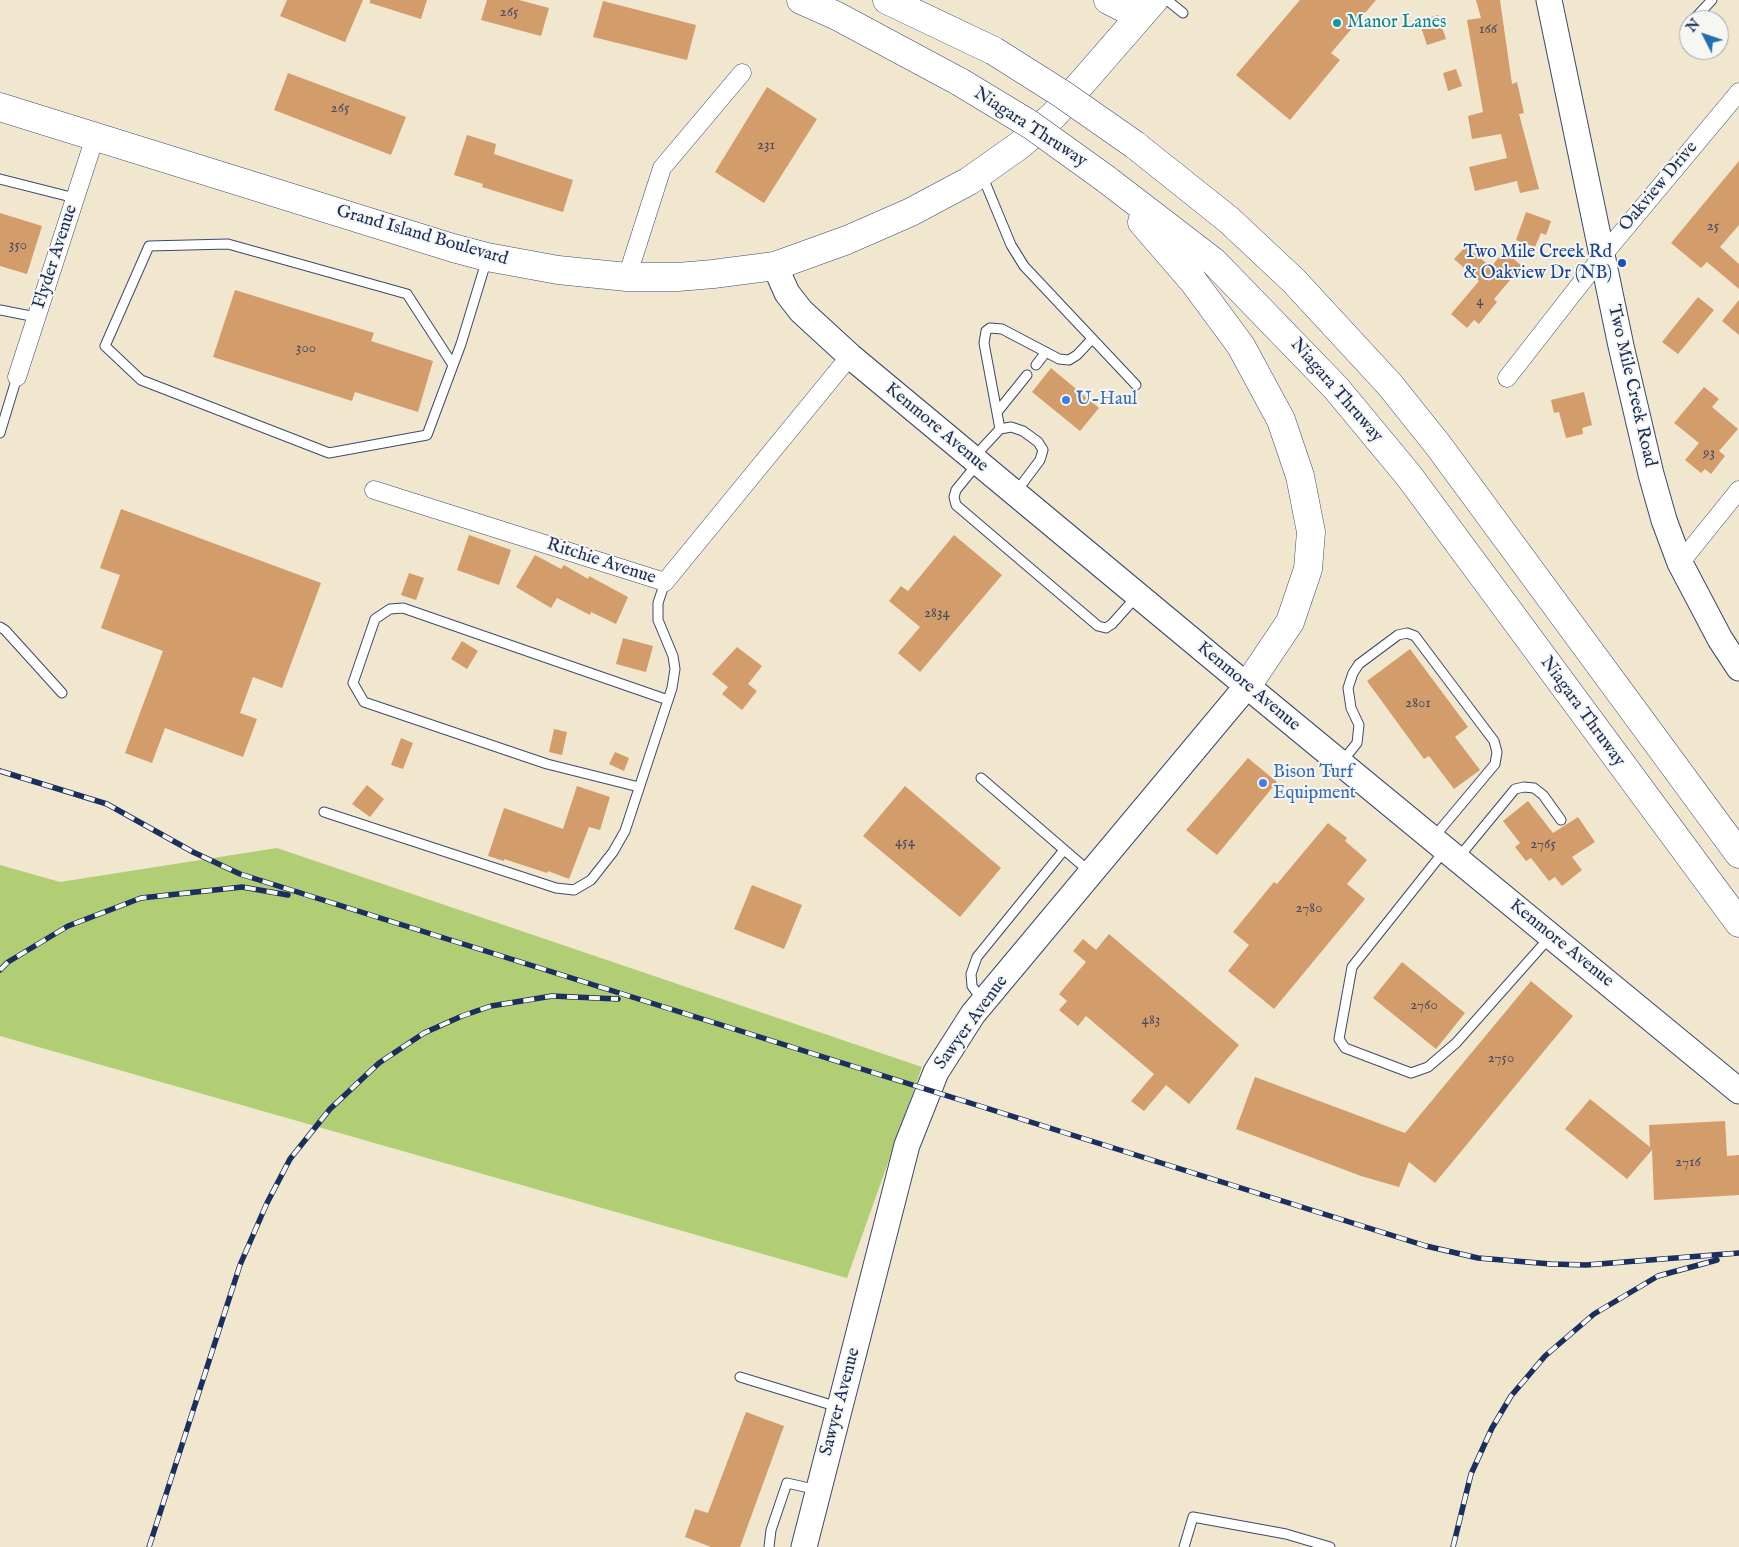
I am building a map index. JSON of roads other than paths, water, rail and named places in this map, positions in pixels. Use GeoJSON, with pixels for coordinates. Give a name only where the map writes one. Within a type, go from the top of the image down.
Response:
{"type":"FeatureCollection","features":[{"type":"Feature","properties":{"kind":"main road","name":"Niagara Thruway"},"geometry":{"type":"LineString","coordinates":[[801,0],[837,16],[960,82],[1031,125],[1106,179],[1214,262],[1336,388],[1409,476],[1739,923]]}},
{"type":"Feature","properties":{"kind":"main road"},"geometry":{"type":"LineString","coordinates":[[887,0],[994,51]]}},
{"type":"Feature","properties":{"kind":"main road"},"geometry":{"type":"LineString","coordinates":[[921,0],[1135,145],[1229,220],[1294,281],[1390,385],[1438,444],[1739,854]]}},
{"type":"Feature","properties":{"kind":"main road"},"geometry":{"type":"LineString","coordinates":[[1108,0],[1147,8]]}},
{"type":"Feature","properties":{"kind":"main road","name":"Grand Island Boulevard"},"geometry":{"type":"LineString","coordinates":[[0,108],[453,248],[488,257],[558,270],[626,277],[687,276],[775,266],[883,226],[942,196],[1020,145],[1054,114],[1147,8]]}},
{"type":"Feature","properties":{"kind":"main road"},"geometry":{"type":"LineString","coordinates":[[1106,179],[1193,281],[1241,346],[1281,420],[1300,476],[1311,532],[1308,569],[1290,622],[1246,686]]}},
{"type":"Feature","properties":{"kind":"street","name":"Two Mile Creek Road"},"geometry":{"type":"LineString","coordinates":[[1549,0],[1651,474],[1664,520],[1680,563],[1720,639],[1739,668]]}},
{"type":"Feature","properties":{"kind":"street"},"geometry":{"type":"LineString","coordinates":[[626,277],[662,168],[742,73]]}},
{"type":"Feature","properties":{"kind":"street","name":"Oakview Drive"},"geometry":{"type":"LineString","coordinates":[[1507,378],[1603,255],[1739,92]]}},
{"type":"Feature","properties":{"kind":"street","name":"Flyder Avenue"},"geometry":{"type":"LineString","coordinates":[[17,377],[94,137]]}},
{"type":"Feature","properties":{"kind":"street","name":"Kenmore Avenue"},"geometry":{"type":"LineString","coordinates":[[775,266],[787,292],[801,311],[850,356],[1246,686],[1739,1091]]}},
{"type":"Feature","properties":{"kind":"street","name":"Ritchie Avenue"},"geometry":{"type":"LineString","coordinates":[[374,490],[665,582],[850,356]]}},
{"type":"Feature","properties":{"kind":"street"},"geometry":{"type":"LineString","coordinates":[[1680,563],[1739,490]]}},
{"type":"Feature","properties":{"kind":"street","name":"Sawyer Avenue"},"geometry":{"type":"LineString","coordinates":[[804,1547],[907,1145],[916,1118],[945,1056],[983,1003],[1246,686]]}},
{"type":"Feature","properties":{"kind":"lane"},"geometry":{"type":"LineString","coordinates":[[1167,0],[1184,13]]}},
{"type":"Feature","properties":{"kind":"lane"},"geometry":{"type":"LineString","coordinates":[[1703,10],[1712,0]]}},
{"type":"Feature","properties":{"kind":"lane"},"geometry":{"type":"LineString","coordinates":[[981,172],[1011,245],[1024,266],[1136,385]]}},
{"type":"Feature","properties":{"kind":"lane"},"geometry":{"type":"LineString","coordinates":[[0,179],[75,198]]}},
{"type":"Feature","properties":{"kind":"lane"},"geometry":{"type":"LineString","coordinates":[[453,365],[407,294],[228,244],[149,246],[105,346],[141,380],[328,453],[367,444],[427,435],[453,365],[488,257]]}},
{"type":"Feature","properties":{"kind":"lane"},"geometry":{"type":"LineString","coordinates":[[0,310],[36,317]]}},
{"type":"Feature","properties":{"kind":"lane"},"geometry":{"type":"LineString","coordinates":[[1000,429],[984,343],[986,331],[990,328],[1002,329],[1059,359],[1069,360],[1092,339]]}},
{"type":"Feature","properties":{"kind":"lane"},"geometry":{"type":"LineString","coordinates":[[1036,365],[1046,352]]}},
{"type":"Feature","properties":{"kind":"lane"},"geometry":{"type":"LineString","coordinates":[[998,411],[1027,375]]}},
{"type":"Feature","properties":{"kind":"lane"},"geometry":{"type":"LineString","coordinates":[[0,433],[3,413],[17,377]]}},
{"type":"Feature","properties":{"kind":"lane"},"geometry":{"type":"LineString","coordinates":[[1015,493],[1040,460],[1043,450],[1038,442],[1023,431],[1011,426],[1000,429],[976,461],[956,490],[954,497],[956,505],[1098,626],[1106,628],[1112,624],[1138,596]]}},
{"type":"Feature","properties":{"kind":"lane"},"geometry":{"type":"LineString","coordinates":[[324,812],[556,888],[574,890],[591,880],[613,852],[625,831],[668,700],[675,669],[673,656],[658,620],[658,603],[665,582]]}},
{"type":"Feature","properties":{"kind":"lane"},"geometry":{"type":"LineString","coordinates":[[639,787],[547,764],[364,702],[353,683],[375,619],[390,609],[403,608],[668,700]]}},
{"type":"Feature","properties":{"kind":"lane"},"geometry":{"type":"LineString","coordinates":[[0,627],[5,630],[62,692]]}},
{"type":"Feature","properties":{"kind":"lane"},"geometry":{"type":"LineString","coordinates":[[1341,764],[1357,743],[1359,725],[1351,708],[1348,688],[1353,673],[1359,664],[1398,635],[1407,634],[1415,636],[1494,741],[1497,752],[1495,764],[1445,849],[1352,967],[1339,1039],[1345,1048],[1411,1073],[1428,1067],[1456,1043],[1551,936]]}},
{"type":"Feature","properties":{"kind":"lane"},"geometry":{"type":"LineString","coordinates":[[981,778],[1091,873]]}},
{"type":"Feature","properties":{"kind":"lane"},"geometry":{"type":"LineString","coordinates":[[1445,849],[1515,789],[1524,787],[1534,788],[1543,796],[1561,820]]}},
{"type":"Feature","properties":{"kind":"lane"},"geometry":{"type":"LineString","coordinates":[[983,1003],[972,986],[971,974],[977,957],[1064,850]]}},
{"type":"Feature","properties":{"kind":"lane"},"geometry":{"type":"LineString","coordinates":[[740,1377],[840,1408]]}},
{"type":"Feature","properties":{"kind":"lane"},"geometry":{"type":"LineString","coordinates":[[769,1547],[771,1530],[787,1483],[818,1490]]}},
{"type":"Feature","properties":{"kind":"lane"},"geometry":{"type":"LineString","coordinates":[[1184,1547],[1193,1517],[1286,1534],[1330,1547]]}},
{"type":"Feature","properties":{"kind":"railway"},"geometry":{"type":"LineString","coordinates":[[0,771],[107,804],[193,852],[240,874],[1426,1246],[1478,1258],[1586,1265],[1739,1253]]}},
{"type":"Feature","properties":{"kind":"railway"},"geometry":{"type":"LineString","coordinates":[[0,970],[8,962],[68,926],[141,898],[242,887],[288,895]]}},
{"type":"Feature","properties":{"kind":"railway"},"geometry":{"type":"LineString","coordinates":[[149,1547],[240,1265],[267,1203],[290,1159],[330,1109],[379,1063],[424,1033],[462,1016],[491,1006],[552,996],[618,999]]}},
{"type":"Feature","properties":{"kind":"railway"},"geometry":{"type":"LineString","coordinates":[[1453,1547],[1471,1474],[1492,1428],[1511,1396],[1545,1356],[1594,1314],[1658,1276],[1717,1260]]}},
{"type":"Feature","properties":{"kind":"place","name":"Manor Lanes"},"geometry":{"type":"Point","coordinates":[1337,23]}},
{"type":"Feature","properties":{"kind":"place","name":"Two Mile Creek Rd & Oakview Dr (NB)"},"geometry":{"type":"Point","coordinates":[1622,263]}},
{"type":"Feature","properties":{"kind":"place","name":"U-Haul"},"geometry":{"type":"Point","coordinates":[1066,400]}},
{"type":"Feature","properties":{"kind":"place","name":"Bison Turf Equipment"},"geometry":{"type":"Point","coordinates":[1263,783]}}]}
